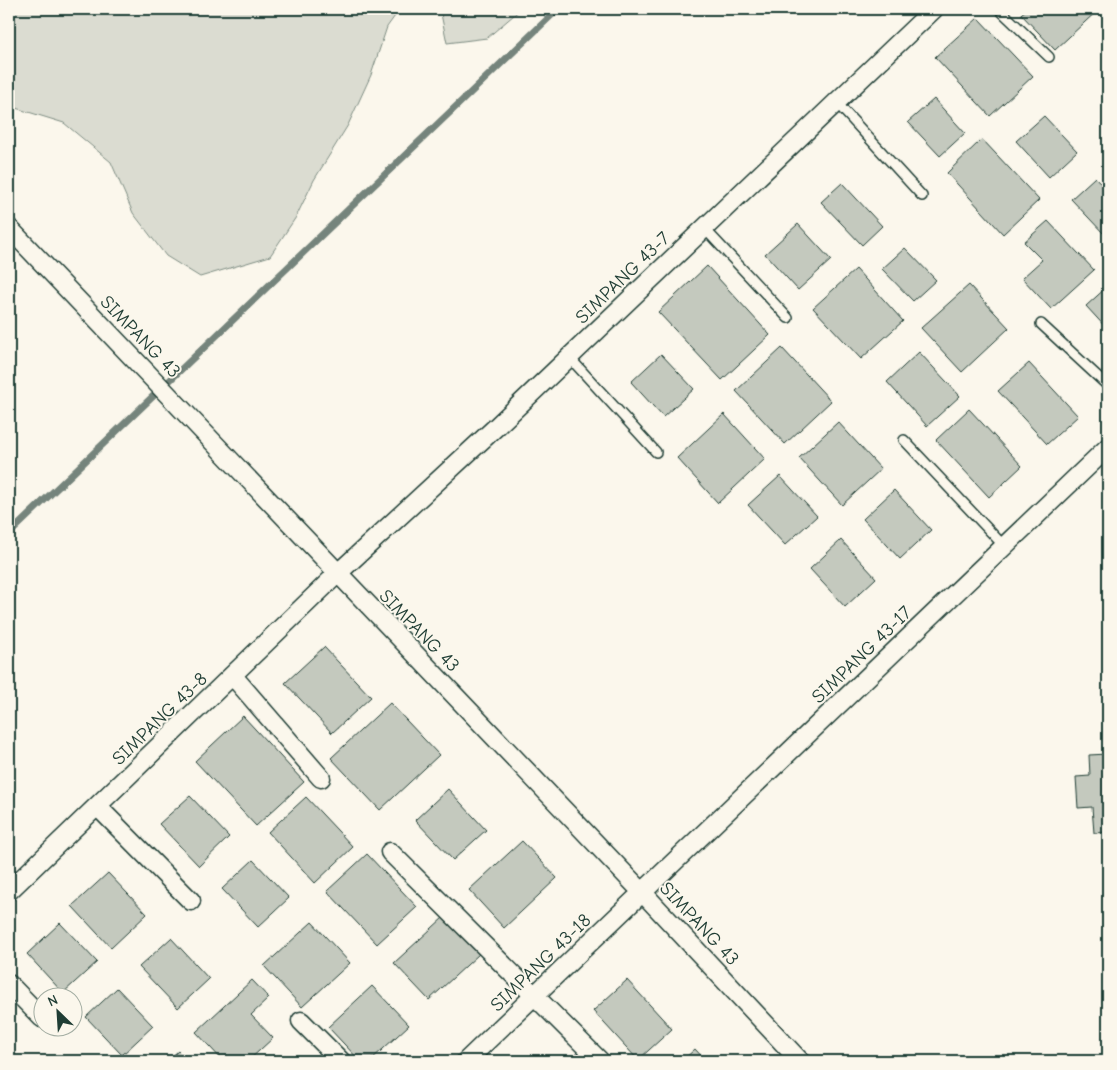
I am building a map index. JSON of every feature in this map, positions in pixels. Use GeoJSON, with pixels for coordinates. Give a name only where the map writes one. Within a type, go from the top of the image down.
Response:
{"type":"FeatureCollection","features":[{"type":"Feature","properties":{"kind":"street","name":"SIMPANG 43-7"},"geometry":{"type":"LineString","coordinates":[[338,574],[934,9]]}},
{"type":"Feature","properties":{"kind":"street","name":"SIMPANG 43"},"geometry":{"type":"LineString","coordinates":[[9,228],[643,893],[800,1061]]}},
{"type":"Feature","properties":{"kind":"street","name":"SIMPANG 43-17"},"geometry":{"type":"LineString","coordinates":[[643,893],[1108,446]]}},
{"type":"Feature","properties":{"kind":"street","name":"SIMPANG 43-8"},"geometry":{"type":"LineString","coordinates":[[9,891],[338,574]]}},
{"type":"Feature","properties":{"kind":"street"},"geometry":{"type":"LineString","coordinates":[[233,676],[321,778]]}},
{"type":"Feature","properties":{"kind":"street"},"geometry":{"type":"LineString","coordinates":[[97,806],[191,901]]}},
{"type":"Feature","properties":{"kind":"street"},"geometry":{"type":"LineString","coordinates":[[390,852],[600,1061]]}},
{"type":"Feature","properties":{"kind":"street","name":"SIMPANG 43-18"},"geometry":{"type":"LineString","coordinates":[[466,1061],[643,893]]}},
{"type":"Feature","properties":{"kind":"street"},"geometry":{"type":"LineString","coordinates":[[9,984],[32,1008]]}},
{"type":"Feature","properties":{"kind":"street"},"geometry":{"type":"LineString","coordinates":[[301,1022],[341,1061]]}},
{"type":"Feature","properties":{"kind":"lane"},"geometry":{"type":"LineString","coordinates":[[999,9],[1049,57]]}},
{"type":"Feature","properties":{"kind":"lane"},"geometry":{"type":"LineString","coordinates":[[836,102],[922,196]]}},
{"type":"Feature","properties":{"kind":"lane"},"geometry":{"type":"LineString","coordinates":[[704,228],[788,318]]}},
{"type":"Feature","properties":{"kind":"lane"},"geometry":{"type":"LineString","coordinates":[[1041,324],[1108,386]]}},
{"type":"Feature","properties":{"kind":"lane"},"geometry":{"type":"LineString","coordinates":[[569,357],[656,452]]}},
{"type":"Feature","properties":{"kind":"lane"},"geometry":{"type":"LineString","coordinates":[[904,440],[1004,545]]}},
{"type":"Feature","properties":{"kind":"shaded area"},"geometry":{"type":"Polygon","coordinates":[[[9,9],[400,9],[387,27],[371,75],[348,125],[314,180],[296,217],[270,256],[200,277],[166,256],[133,213],[111,162],[64,123],[9,106],[9,9]]]}},
{"type":"Feature","properties":{"kind":"shaded area"},"geometry":{"type":"Polygon","coordinates":[[[440,9],[521,9],[487,38],[447,43],[440,9]]]}},
{"type":"Feature","properties":{"kind":"building"},"geometry":{"type":"Polygon","coordinates":[[[1027,9],[1099,9],[1055,50],[1021,14],[1027,9]]]}},
{"type":"Feature","properties":{"kind":"building"},"geometry":{"type":"Polygon","coordinates":[[[978,18],[1033,76],[990,116],[935,57],[978,18]]]}},
{"type":"Feature","properties":{"kind":"building"},"geometry":{"type":"Polygon","coordinates":[[[934,99],[965,133],[940,156],[908,122],[934,99]]]}},
{"type":"Feature","properties":{"kind":"building"},"geometry":{"type":"Polygon","coordinates":[[[1044,116],[1077,151],[1049,177],[1016,141],[1044,116]]]}},
{"type":"Feature","properties":{"kind":"building"},"geometry":{"type":"Polygon","coordinates":[[[982,139],[1039,200],[1003,234],[947,173],[982,139]]]}},
{"type":"Feature","properties":{"kind":"building"},"geometry":{"type":"Polygon","coordinates":[[[1095,177],[1108,191],[1108,232],[1105,235],[1071,199],[1095,177]]]}},
{"type":"Feature","properties":{"kind":"building"},"geometry":{"type":"Polygon","coordinates":[[[842,183],[882,226],[862,245],[821,202],[842,183]]]}},
{"type":"Feature","properties":{"kind":"building"},"geometry":{"type":"Polygon","coordinates":[[[1048,221],[1094,270],[1051,309],[1022,278],[1042,260],[1024,242],[1048,221]]]}},
{"type":"Feature","properties":{"kind":"building"},"geometry":{"type":"Polygon","coordinates":[[[798,224],[831,260],[798,290],[765,254],[798,224]]]}},
{"type":"Feature","properties":{"kind":"building"},"geometry":{"type":"Polygon","coordinates":[[[905,248],[936,280],[913,301],[882,269],[905,248]]]}},
{"type":"Feature","properties":{"kind":"building"},"geometry":{"type":"Polygon","coordinates":[[[707,266],[770,335],[722,380],[658,312],[707,266]]]}},
{"type":"Feature","properties":{"kind":"building"},"geometry":{"type":"Polygon","coordinates":[[[856,269],[903,321],[861,359],[813,308],[856,269]]]}},
{"type":"Feature","properties":{"kind":"building"},"geometry":{"type":"Polygon","coordinates":[[[969,285],[1009,328],[962,372],[921,328],[969,285]]]}},
{"type":"Feature","properties":{"kind":"building"},"geometry":{"type":"Polygon","coordinates":[[[1108,286],[1108,330],[1086,306],[1108,286]]]}},
{"type":"Feature","properties":{"kind":"building"},"geometry":{"type":"Polygon","coordinates":[[[782,348],[831,401],[785,444],[736,391],[782,348]]]}},
{"type":"Feature","properties":{"kind":"building"},"geometry":{"type":"Polygon","coordinates":[[[919,352],[960,396],[927,426],[887,382],[919,352]]]}},
{"type":"Feature","properties":{"kind":"building"},"geometry":{"type":"Polygon","coordinates":[[[661,354],[694,389],[663,417],[631,382],[661,354]]]}},
{"type":"Feature","properties":{"kind":"building"},"geometry":{"type":"Polygon","coordinates":[[[1029,363],[1078,416],[1047,444],[998,391],[1029,363]]]}},
{"type":"Feature","properties":{"kind":"building"},"geometry":{"type":"Polygon","coordinates":[[[969,409],[1022,466],[989,497],[936,440],[969,409]]]}},
{"type":"Feature","properties":{"kind":"building"},"geometry":{"type":"Polygon","coordinates":[[[724,414],[765,459],[718,503],[677,458],[724,414]]]}},
{"type":"Feature","properties":{"kind":"building"},"geometry":{"type":"Polygon","coordinates":[[[838,422],[881,469],[842,505],[799,458],[838,422]]]}},
{"type":"Feature","properties":{"kind":"building"},"geometry":{"type":"Polygon","coordinates":[[[780,476],[817,516],[785,545],[748,505],[780,476]]]}},
{"type":"Feature","properties":{"kind":"building"},"geometry":{"type":"Polygon","coordinates":[[[894,490],[931,530],[900,559],[863,519],[894,490]]]}},
{"type":"Feature","properties":{"kind":"building"},"geometry":{"type":"Polygon","coordinates":[[[841,540],[876,578],[845,607],[810,569],[841,540]]]}},
{"type":"Feature","properties":{"kind":"building"},"geometry":{"type":"Polygon","coordinates":[[[324,647],[371,697],[332,733],[285,683],[324,647]]]}},
{"type":"Feature","properties":{"kind":"building"},"geometry":{"type":"Polygon","coordinates":[[[390,703],[439,755],[380,810],[331,758],[390,703]]]}},
{"type":"Feature","properties":{"kind":"building"},"geometry":{"type":"Polygon","coordinates":[[[243,716],[304,782],[256,826],[195,761],[243,716]]]}},
{"type":"Feature","properties":{"kind":"building"},"geometry":{"type":"Polygon","coordinates":[[[1108,754],[1108,832],[1094,833],[1092,807],[1078,808],[1076,777],[1090,776],[1089,755],[1108,754]]]}},
{"type":"Feature","properties":{"kind":"building"},"geometry":{"type":"Polygon","coordinates":[[[448,789],[486,830],[453,860],[415,820],[448,789]]]}},
{"type":"Feature","properties":{"kind":"building"},"geometry":{"type":"Polygon","coordinates":[[[190,796],[229,837],[199,866],[159,824],[190,796]]]}},
{"type":"Feature","properties":{"kind":"building"},"geometry":{"type":"Polygon","coordinates":[[[306,797],[353,847],[315,883],[268,832],[306,797]]]}},
{"type":"Feature","properties":{"kind":"building"},"geometry":{"type":"Polygon","coordinates":[[[522,841],[557,878],[504,928],[469,890],[522,841]]]}},
{"type":"Feature","properties":{"kind":"building"},"geometry":{"type":"Polygon","coordinates":[[[367,854],[417,907],[377,944],[327,891],[367,854]]]}},
{"type":"Feature","properties":{"kind":"building"},"geometry":{"type":"Polygon","coordinates":[[[253,860],[289,898],[258,927],[222,889],[253,860]]]}},
{"type":"Feature","properties":{"kind":"building"},"geometry":{"type":"Polygon","coordinates":[[[108,873],[147,914],[111,948],[72,906],[108,873]]]}},
{"type":"Feature","properties":{"kind":"building"},"geometry":{"type":"Polygon","coordinates":[[[444,917],[479,954],[429,1000],[394,963],[444,917]]]}},
{"type":"Feature","properties":{"kind":"building"},"geometry":{"type":"Polygon","coordinates":[[[312,922],[350,963],[302,1007],[264,966],[312,922]]]}},
{"type":"Feature","properties":{"kind":"building"},"geometry":{"type":"Polygon","coordinates":[[[60,923],[97,962],[68,988],[58,988],[27,954],[60,923]]]}},
{"type":"Feature","properties":{"kind":"building"},"geometry":{"type":"Polygon","coordinates":[[[171,938],[209,979],[178,1008],[139,967],[171,938]]]}},
{"type":"Feature","properties":{"kind":"building"},"geometry":{"type":"Polygon","coordinates":[[[252,980],[269,998],[251,1015],[273,1038],[248,1061],[223,1061],[196,1032],[252,980]]]}},
{"type":"Feature","properties":{"kind":"building"},"geometry":{"type":"Polygon","coordinates":[[[627,980],[672,1029],[638,1060],[593,1011],[627,980]]]}},
{"type":"Feature","properties":{"kind":"building"},"geometry":{"type":"Polygon","coordinates":[[[372,986],[409,1025],[370,1061],[360,1061],[328,1027],[372,986]]]}},
{"type":"Feature","properties":{"kind":"building"},"geometry":{"type":"Polygon","coordinates":[[[117,988],[153,1026],[122,1055],[86,1017],[117,988]]]}},
{"type":"Feature","properties":{"kind":"building"},"geometry":{"type":"Polygon","coordinates":[[[695,1049],[706,1061],[682,1061],[695,1049]]]}},
{"type":"Feature","properties":{"kind":"building"},"geometry":{"type":"Polygon","coordinates":[[[178,1051],[188,1061],[167,1061],[178,1051]]]}},
{"type":"Feature","properties":{"kind":"waterway"},"geometry":{"type":"LineString","coordinates":[[9,534],[558,9]]}}]}
